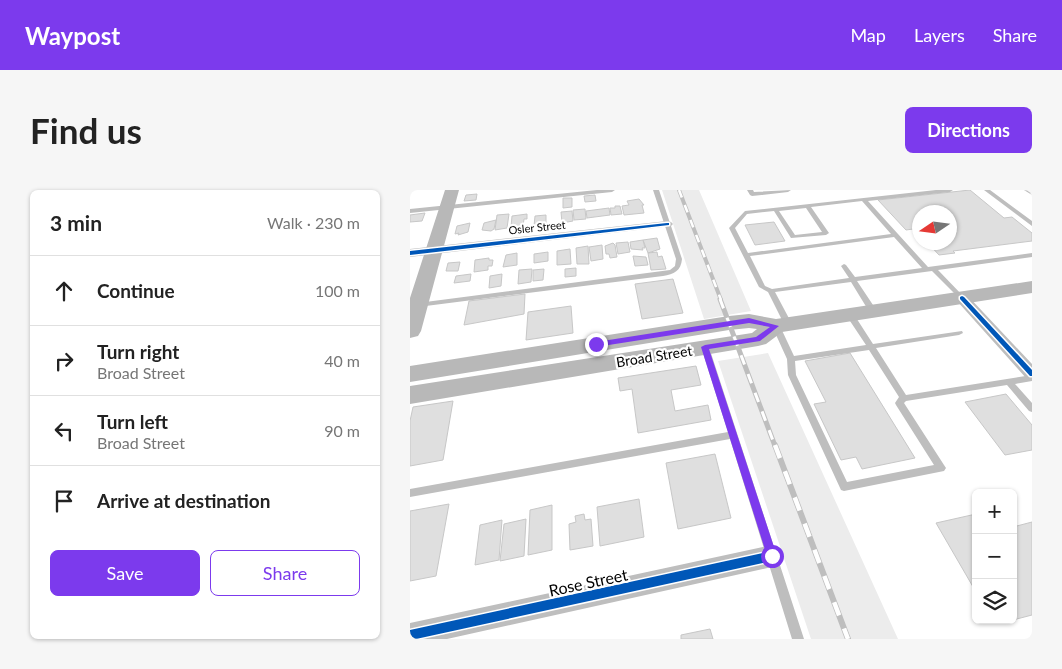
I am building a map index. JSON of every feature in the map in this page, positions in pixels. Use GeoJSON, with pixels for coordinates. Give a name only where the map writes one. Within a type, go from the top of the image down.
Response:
{"type":"FeatureCollection","features":[{"type":"Feature","properties":{"kind":"main road"},"geometry":{"type":"LineString","coordinates":[[412,316],[450,198]]}},
{"type":"Feature","properties":{"kind":"main road","name":"Broad Street"},"geometry":{"type":"LineString","coordinates":[[410,374],[729,323],[749,321],[782,325],[1032,288]]}},
{"type":"Feature","properties":{"kind":"main road","name":"Broad Street"},"geometry":{"type":"LineString","coordinates":[[410,395],[758,339],[782,325]]}},
{"type":"Feature","properties":{"kind":"street","name":"Osler Street"},"geometry":{"type":"LineString","coordinates":[[410,253],[667,224]]}},
{"type":"Feature","properties":{"kind":"street"},"geometry":{"type":"LineString","coordinates":[[962,298],[1032,374]]}},
{"type":"Feature","properties":{"kind":"street","name":"Rose Street"},"geometry":{"type":"LineString","coordinates":[[410,635],[772,556]]}},
{"type":"Feature","properties":{"kind":"lane"},"geometry":{"type":"LineString","coordinates":[[410,211],[450,198],[612,190]]}},
{"type":"Feature","properties":{"kind":"lane"},"geometry":{"type":"LineString","coordinates":[[412,316],[670,272],[679,266],[679,259],[656,190]]}},
{"type":"Feature","properties":{"kind":"lane"},"geometry":{"type":"LineString","coordinates":[[750,190],[752,194],[788,190]]}},
{"type":"Feature","properties":{"kind":"lane"},"geometry":{"type":"LineString","coordinates":[[950,190],[744,214],[732,228],[762,288],[771,291],[1032,255]]}},
{"type":"Feature","properties":{"kind":"lane"},"geometry":{"type":"LineString","coordinates":[[987,190],[1032,224]]}},
{"type":"Feature","properties":{"kind":"lane"},"geometry":{"type":"LineString","coordinates":[[864,200],[895,235],[962,298]]}},
{"type":"Feature","properties":{"kind":"lane"},"geometry":{"type":"LineString","coordinates":[[776,210],[792,236],[826,232],[807,206]]}},
{"type":"Feature","properties":{"kind":"lane"},"geometry":{"type":"LineString","coordinates":[[746,254],[830,246],[895,235]]}},
{"type":"Feature","properties":{"kind":"lane"},"geometry":{"type":"LineString","coordinates":[[844,266],[873,312]]}},
{"type":"Feature","properties":{"kind":"lane"},"geometry":{"type":"LineString","coordinates":[[771,291],[791,359],[792,375],[844,487],[941,468],[899,403],[904,398],[1032,378]]}},
{"type":"Feature","properties":{"kind":"lane"},"geometry":{"type":"LineString","coordinates":[[850,315],[904,398]]}},
{"type":"Feature","properties":{"kind":"lane"},"geometry":{"type":"LineString","coordinates":[[791,359],[959,333]]}},
{"type":"Feature","properties":{"kind":"lane"},"geometry":{"type":"LineString","coordinates":[[705,347],[798,639]]}},
{"type":"Feature","properties":{"kind":"lane"},"geometry":{"type":"LineString","coordinates":[[1009,382],[1032,409]]}},
{"type":"Feature","properties":{"kind":"lane"},"geometry":{"type":"LineString","coordinates":[[410,493],[733,435]]}},
{"type":"Feature","properties":{"kind":"shaded area"},"geometry":{"type":"Polygon","coordinates":[[[662,190],[699,190],[751,311],[704,319],[662,190]]]}},
{"type":"Feature","properties":{"kind":"shaded area"},"geometry":{"type":"Polygon","coordinates":[[[768,353],[898,639],[811,639],[718,361],[768,353]]]}},
{"type":"Feature","properties":{"kind":"building"},"geometry":{"type":"Polygon","coordinates":[[[970,190],[1004,218],[1012,217],[1032,233],[1032,241],[953,251],[955,253],[939,255],[934,250],[957,250],[957,205],[912,205],[912,229],[906,230],[878,200],[970,190]]]}},
{"type":"Feature","properties":{"kind":"building"},"geometry":{"type":"Polygon","coordinates":[[[477,194],[476,200],[464,201],[466,195],[477,194]]]}},
{"type":"Feature","properties":{"kind":"building"},"geometry":{"type":"Polygon","coordinates":[[[595,195],[596,201],[585,202],[584,196],[595,195]]]}},
{"type":"Feature","properties":{"kind":"building"},"geometry":{"type":"Polygon","coordinates":[[[563,198],[572,198],[572,207],[563,208],[563,198]]]}},
{"type":"Feature","properties":{"kind":"building"},"geometry":{"type":"Polygon","coordinates":[[[639,199],[644,205],[642,205],[644,213],[624,215],[622,206],[629,205],[627,201],[639,199]]]}},
{"type":"Feature","properties":{"kind":"building"},"geometry":{"type":"Polygon","coordinates":[[[615,206],[620,206],[622,214],[611,215],[610,208],[615,208],[615,206]]]}},
{"type":"Feature","properties":{"kind":"building"},"geometry":{"type":"Polygon","coordinates":[[[609,208],[610,215],[587,218],[586,211],[609,208]]]}},
{"type":"Feature","properties":{"kind":"building"},"geometry":{"type":"Polygon","coordinates":[[[585,209],[586,219],[574,220],[573,210],[585,209]]]}},
{"type":"Feature","properties":{"kind":"building"},"geometry":{"type":"Polygon","coordinates":[[[572,211],[573,221],[562,223],[561,212],[572,211]]]}},
{"type":"Feature","properties":{"kind":"building"},"geometry":{"type":"Polygon","coordinates":[[[425,213],[422,221],[410,222],[410,215],[425,213]]]}},
{"type":"Feature","properties":{"kind":"building"},"geometry":{"type":"Polygon","coordinates":[[[509,214],[507,228],[495,230],[497,215],[509,214]]]}},
{"type":"Feature","properties":{"kind":"building"},"geometry":{"type":"Polygon","coordinates":[[[527,214],[527,219],[524,219],[523,226],[511,227],[512,216],[527,214]]]}},
{"type":"Feature","properties":{"kind":"building"},"geometry":{"type":"Polygon","coordinates":[[[546,215],[546,224],[534,226],[535,216],[546,215]]]}},
{"type":"Feature","properties":{"kind":"building"},"geometry":{"type":"Polygon","coordinates":[[[496,220],[494,229],[491,231],[482,230],[484,223],[496,220]]]}},
{"type":"Feature","properties":{"kind":"building"},"geometry":{"type":"Polygon","coordinates":[[[774,222],[785,241],[755,245],[745,225],[774,222]]]}},
{"type":"Feature","properties":{"kind":"building"},"geometry":{"type":"Polygon","coordinates":[[[470,223],[468,232],[455,234],[457,226],[470,223]]]}},
{"type":"Feature","properties":{"kind":"building"},"geometry":{"type":"Polygon","coordinates":[[[657,238],[660,249],[648,253],[643,240],[657,238]]]}},
{"type":"Feature","properties":{"kind":"building"},"geometry":{"type":"Polygon","coordinates":[[[643,240],[645,248],[642,248],[643,250],[631,249],[630,242],[643,240]]]}},
{"type":"Feature","properties":{"kind":"building"},"geometry":{"type":"Polygon","coordinates":[[[628,242],[630,252],[618,254],[616,243],[628,242]]]}},
{"type":"Feature","properties":{"kind":"building"},"geometry":{"type":"Polygon","coordinates":[[[613,243],[617,257],[610,258],[609,254],[606,254],[605,246],[613,243]]]}},
{"type":"Feature","properties":{"kind":"building"},"geometry":{"type":"Polygon","coordinates":[[[602,245],[603,259],[591,261],[589,247],[602,245]]]}},
{"type":"Feature","properties":{"kind":"building"},"geometry":{"type":"Polygon","coordinates":[[[588,246],[589,264],[577,264],[576,248],[588,246]]]}},
{"type":"Feature","properties":{"kind":"building"},"geometry":{"type":"Polygon","coordinates":[[[570,249],[571,264],[557,265],[557,251],[570,249]]]}},
{"type":"Feature","properties":{"kind":"building"},"geometry":{"type":"Polygon","coordinates":[[[548,252],[548,261],[534,263],[534,254],[548,252]]]}},
{"type":"Feature","properties":{"kind":"building"},"geometry":{"type":"Polygon","coordinates":[[[657,252],[658,257],[662,256],[666,269],[651,270],[648,253],[657,252]]]}},
{"type":"Feature","properties":{"kind":"building"},"geometry":{"type":"Polygon","coordinates":[[[517,253],[517,265],[503,267],[506,255],[517,253]]]}},
{"type":"Feature","properties":{"kind":"building"},"geometry":{"type":"Polygon","coordinates":[[[633,256],[646,257],[648,265],[635,266],[633,256]]]}},
{"type":"Feature","properties":{"kind":"building"},"geometry":{"type":"Polygon","coordinates":[[[489,258],[489,260],[493,260],[492,266],[488,266],[488,270],[474,272],[475,260],[489,258]]]}},
{"type":"Feature","properties":{"kind":"building"},"geometry":{"type":"Polygon","coordinates":[[[460,262],[458,271],[446,271],[448,263],[460,262]]]}},
{"type":"Feature","properties":{"kind":"building"},"geometry":{"type":"Polygon","coordinates":[[[576,268],[576,276],[565,277],[565,269],[576,268]]]}},
{"type":"Feature","properties":{"kind":"building"},"geometry":{"type":"Polygon","coordinates":[[[532,269],[531,282],[518,284],[519,270],[532,269]]]}},
{"type":"Feature","properties":{"kind":"building"},"geometry":{"type":"Polygon","coordinates":[[[544,269],[543,280],[533,281],[533,270],[544,269]]]}},
{"type":"Feature","properties":{"kind":"building"},"geometry":{"type":"Polygon","coordinates":[[[471,274],[470,281],[454,283],[456,276],[471,274]]]}},
{"type":"Feature","properties":{"kind":"building"},"geometry":{"type":"Polygon","coordinates":[[[502,274],[501,286],[489,288],[490,276],[502,274]]]}},
{"type":"Feature","properties":{"kind":"building"},"geometry":{"type":"Polygon","coordinates":[[[673,279],[683,313],[642,319],[635,284],[673,279]]]}},
{"type":"Feature","properties":{"kind":"building"},"geometry":{"type":"Polygon","coordinates":[[[525,294],[524,314],[464,325],[469,301],[525,294]]]}},
{"type":"Feature","properties":{"kind":"building"},"geometry":{"type":"Polygon","coordinates":[[[571,306],[573,333],[526,340],[528,312],[571,306]]]}},
{"type":"Feature","properties":{"kind":"building"},"geometry":{"type":"Polygon","coordinates":[[[850,353],[915,458],[862,469],[856,457],[841,460],[814,404],[826,402],[805,361],[850,353]]]}},
{"type":"Feature","properties":{"kind":"building"},"geometry":{"type":"Polygon","coordinates":[[[696,366],[701,385],[671,390],[675,411],[708,405],[711,420],[638,433],[632,389],[620,391],[618,378],[696,366]]]}},
{"type":"Feature","properties":{"kind":"building"},"geometry":{"type":"Polygon","coordinates":[[[1006,394],[1032,425],[1032,450],[1005,455],[965,402],[1006,394]]]}},
{"type":"Feature","properties":{"kind":"building"},"geometry":{"type":"Polygon","coordinates":[[[453,401],[443,460],[410,466],[410,421],[413,407],[453,401]]]}},
{"type":"Feature","properties":{"kind":"building"},"geometry":{"type":"Polygon","coordinates":[[[715,454],[731,518],[678,529],[666,463],[715,454]]]}},
{"type":"Feature","properties":{"kind":"building"},"geometry":{"type":"Polygon","coordinates":[[[639,499],[644,537],[600,546],[597,507],[639,499]]]}},
{"type":"Feature","properties":{"kind":"building"},"geometry":{"type":"Polygon","coordinates":[[[449,504],[436,576],[410,581],[410,511],[449,504]]]}},
{"type":"Feature","properties":{"kind":"building"},"geometry":{"type":"Polygon","coordinates":[[[552,505],[552,550],[528,555],[530,510],[552,505]]]}},
{"type":"Feature","properties":{"kind":"building"},"geometry":{"type":"Polygon","coordinates":[[[584,514],[585,520],[591,519],[593,546],[570,550],[569,524],[576,522],[575,516],[584,514]]]}},
{"type":"Feature","properties":{"kind":"building"},"geometry":{"type":"Polygon","coordinates":[[[972,515],[972,585],[936,523],[972,515]]]}},
{"type":"Feature","properties":{"kind":"building"},"geometry":{"type":"Polygon","coordinates":[[[526,519],[524,556],[500,561],[504,524],[526,519]]]}},
{"type":"Feature","properties":{"kind":"building"},"geometry":{"type":"Polygon","coordinates":[[[502,520],[499,560],[475,565],[480,525],[502,520]]]}},
{"type":"Feature","properties":{"kind":"building"},"geometry":{"type":"Polygon","coordinates":[[[1032,522],[1032,615],[1017,619],[1017,534],[1017,526],[1032,522]]]}},
{"type":"Feature","properties":{"kind":"building"},"geometry":{"type":"Polygon","coordinates":[[[710,629],[713,639],[681,639],[681,635],[710,629]]]}},
{"type":"Feature","properties":{"kind":"railway"},"geometry":{"type":"LineString","coordinates":[[679,190],[721,300]]}},
{"type":"Feature","properties":{"kind":"railway"},"geometry":{"type":"LineString","coordinates":[[720,299],[775,446]]}},
{"type":"Feature","properties":{"kind":"railway"},"geometry":{"type":"LineString","coordinates":[[775,445],[848,639]]}},
{"type":"Feature","properties":{"kind":"cycle path"},"geometry":{"type":"LineString","coordinates":[[410,253],[667,224]]}},
{"type":"Feature","properties":{"kind":"cycle path"},"geometry":{"type":"LineString","coordinates":[[962,298],[1032,374]]}},
{"type":"Feature","properties":{"kind":"cycle path"},"geometry":{"type":"LineString","coordinates":[[410,635],[772,556]]}},
{"type":"Feature","properties":{"kind":"route"},"geometry":{"type":"LineString","coordinates":[[596,344],[749,321],[776,326],[758,339],[705,347],[772,556]]}}]}
